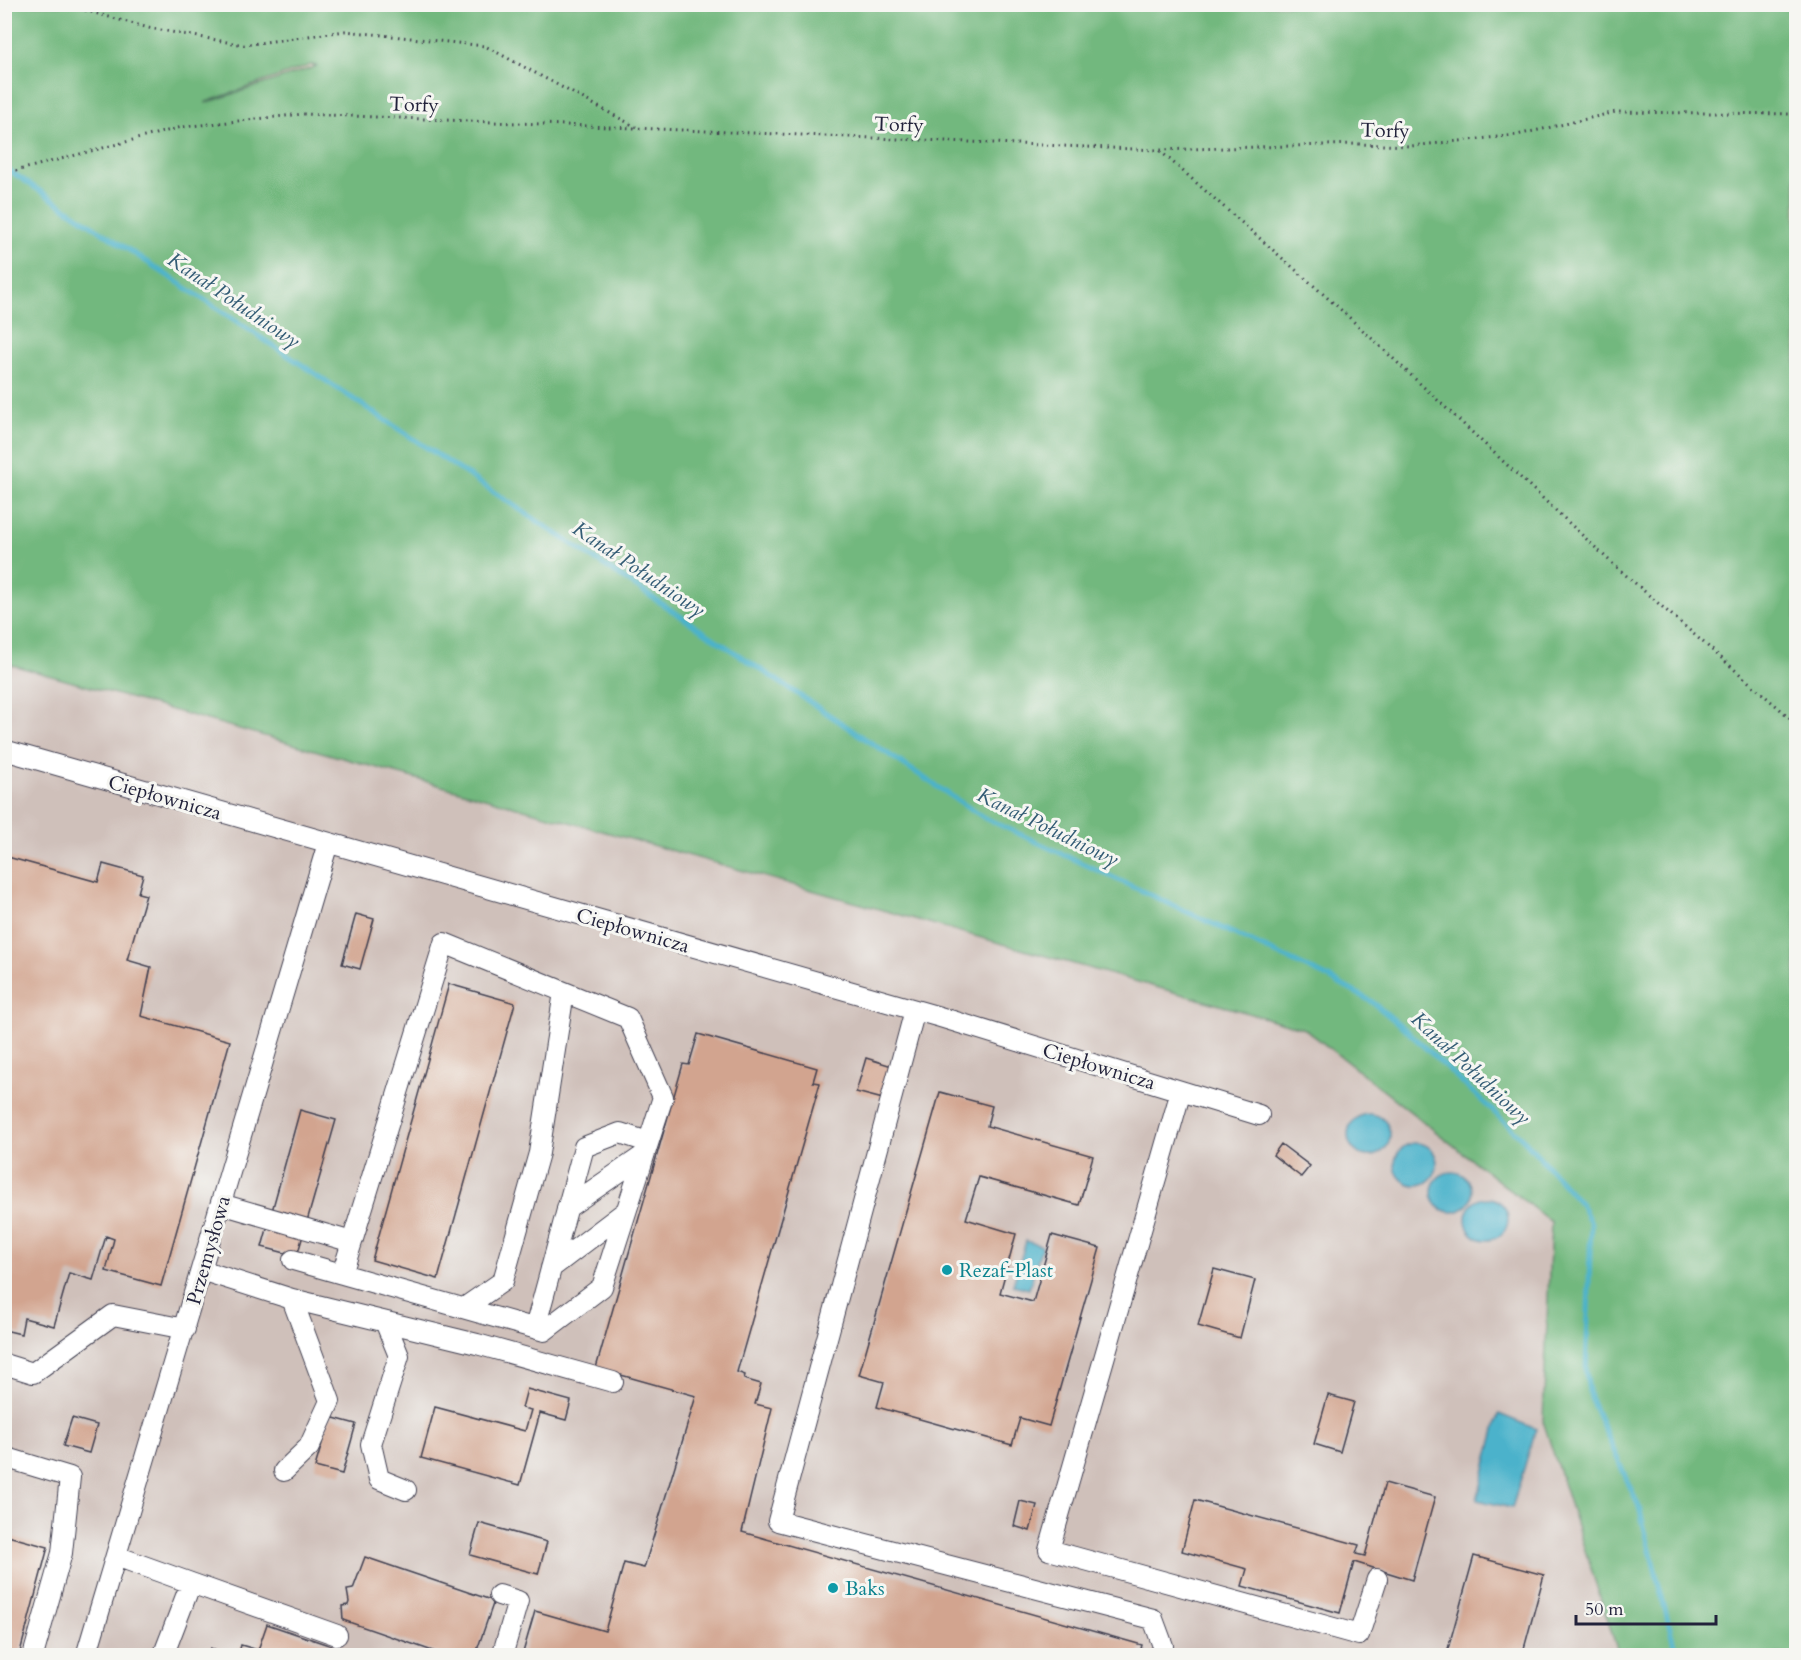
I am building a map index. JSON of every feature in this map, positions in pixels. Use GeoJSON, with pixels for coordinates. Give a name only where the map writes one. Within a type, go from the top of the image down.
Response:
{"type":"FeatureCollection","features":[{"type":"Feature","properties":{"kind":"street","name":"Ciepłownicza"},"geometry":{"type":"LineString","coordinates":[[4,750],[915,1010],[1259,1115]]}},
{"type":"Feature","properties":{"kind":"street","name":"Przemysłowa"},"geometry":{"type":"LineString","coordinates":[[86,1656],[328,843]]}},
{"type":"Feature","properties":{"kind":"street"},"geometry":{"type":"LineString","coordinates":[[294,1260],[342,1274],[535,1328],[544,1331],[602,1287],[663,1097],[628,1018],[444,943],[342,1274]]}},
{"type":"Feature","properties":{"kind":"street"},"geometry":{"type":"LineString","coordinates":[[464,1308],[503,1281],[539,1153],[564,992]]}},
{"type":"Feature","properties":{"kind":"street"},"geometry":{"type":"LineString","coordinates":[[915,1010],[778,1521],[1153,1618],[1163,1646],[1160,1656]]}},
{"type":"Feature","properties":{"kind":"street"},"geometry":{"type":"LineString","coordinates":[[1181,1091],[1049,1550],[1359,1635],[1377,1579]]}},
{"type":"Feature","properties":{"kind":"street"},"geometry":{"type":"LineString","coordinates":[[535,1328],[584,1147],[620,1133],[646,1149]]}},
{"type":"Feature","properties":{"kind":"street"},"geometry":{"type":"LineString","coordinates":[[567,1208],[646,1149]]}},
{"type":"Feature","properties":{"kind":"street"},"geometry":{"type":"LineString","coordinates":[[221,1204],[352,1242]]}},
{"type":"Feature","properties":{"kind":"street"},"geometry":{"type":"LineString","coordinates":[[551,1268],[626,1211]]}},
{"type":"Feature","properties":{"kind":"street"},"geometry":{"type":"LineString","coordinates":[[201,1270],[292,1299],[477,1344],[613,1382]]}},
{"type":"Feature","properties":{"kind":"street"},"geometry":{"type":"LineString","coordinates":[[284,1471],[309,1447],[330,1401],[292,1299]]}},
{"type":"Feature","properties":{"kind":"street"},"geometry":{"type":"LineString","coordinates":[[4,1364],[33,1372],[113,1315],[185,1329]]}},
{"type":"Feature","properties":{"kind":"street"},"geometry":{"type":"LineString","coordinates":[[386,1323],[399,1356],[371,1444],[379,1479],[406,1490]]}},
{"type":"Feature","properties":{"kind":"street"},"geometry":{"type":"LineString","coordinates":[[4,1457],[70,1477],[62,1553],[33,1656]]}},
{"type":"Feature","properties":{"kind":"street"},"geometry":{"type":"LineString","coordinates":[[116,1556],[337,1635]]}},
{"type":"Feature","properties":{"kind":"street"},"geometry":{"type":"LineString","coordinates":[[163,1656],[191,1583]]}},
{"type":"Feature","properties":{"kind":"street"},"geometry":{"type":"LineString","coordinates":[[499,1595],[518,1601],[502,1656]]}},
{"type":"Feature","properties":{"kind":"path"},"geometry":{"type":"LineString","coordinates":[[62,4],[149,28],[244,45],[345,31],[484,46],[637,128]]}},
{"type":"Feature","properties":{"kind":"path","name":"Torfy"},"geometry":{"type":"LineString","coordinates":[[4,174],[182,127],[303,114],[1158,150],[1358,144],[1411,146],[1517,135],[1616,112],[1797,114]]}},
{"type":"Feature","properties":{"kind":"path"},"geometry":{"type":"LineString","coordinates":[[1158,150],[1338,307],[1613,564],[1797,723]]}},
{"type":"Feature","properties":{"kind":"shaded area"},"geometry":{"type":"Polygon","coordinates":[[[4,663],[1305,1029],[1551,1222],[1543,1421],[1619,1655],[5,1655],[4,663]]]}},
{"type":"Feature","properties":{"kind":"green space"},"geometry":{"type":"Polygon","coordinates":[[[4,5],[1796,5],[1796,1655],[1619,1655],[1543,1421],[1551,1222],[1305,1029],[5,663],[4,5]],[[311,65],[206,103],[317,66],[311,65]]]}},
{"type":"Feature","properties":{"kind":"water"},"geometry":{"type":"Polygon","coordinates":[[[1369,1114],[1384,1120],[1390,1135],[1384,1150],[1369,1156],[1354,1150],[1348,1135],[1354,1120],[1369,1114]]]}},
{"type":"Feature","properties":{"kind":"water"},"geometry":{"type":"Polygon","coordinates":[[[1416,1143],[1431,1149],[1437,1164],[1431,1179],[1416,1185],[1401,1179],[1395,1164],[1401,1149],[1416,1143]]]}},
{"type":"Feature","properties":{"kind":"water"},"geometry":{"type":"Polygon","coordinates":[[[1452,1172],[1460,1173],[1466,1178],[1471,1184],[1471,1200],[1466,1206],[1460,1211],[1452,1212],[1444,1211],[1438,1206],[1433,1200],[1432,1192],[1433,1184],[1438,1178],[1444,1173],[1452,1172]]]}},
{"type":"Feature","properties":{"kind":"water"},"geometry":{"type":"Polygon","coordinates":[[[1487,1198],[1495,1199],[1502,1204],[1507,1211],[1507,1227],[1502,1234],[1495,1239],[1487,1240],[1479,1239],[1472,1234],[1467,1227],[1466,1219],[1467,1211],[1472,1204],[1479,1199],[1487,1198]]]}},
{"type":"Feature","properties":{"kind":"water"},"geometry":{"type":"Polygon","coordinates":[[[1026,1241],[1042,1246],[1029,1289],[1013,1285],[1026,1241]]]}},
{"type":"Feature","properties":{"kind":"water"},"geometry":{"type":"Polygon","coordinates":[[[1499,1414],[1536,1429],[1512,1508],[1477,1500],[1499,1414]]]}},
{"type":"Feature","properties":{"kind":"building"},"geometry":{"type":"Polygon","coordinates":[[[4,856],[98,882],[103,864],[143,875],[138,893],[146,895],[127,960],[151,967],[141,1016],[230,1041],[161,1286],[106,1271],[114,1239],[106,1236],[93,1280],[69,1273],[54,1326],[24,1318],[21,1334],[4,1330],[4,856]]]}},
{"type":"Feature","properties":{"kind":"building"},"geometry":{"type":"Polygon","coordinates":[[[356,914],[374,919],[360,969],[342,964],[356,914]]]}},
{"type":"Feature","properties":{"kind":"building"},"geometry":{"type":"Polygon","coordinates":[[[449,984],[515,1003],[438,1279],[372,1260],[449,984]]]}},
{"type":"Feature","properties":{"kind":"building"},"geometry":{"type":"Polygon","coordinates":[[[698,1034],[817,1068],[813,1082],[820,1083],[737,1372],[745,1375],[744,1379],[761,1384],[755,1404],[772,1408],[742,1532],[1142,1645],[1139,1656],[522,1656],[535,1611],[605,1631],[624,1563],[644,1568],[696,1396],[596,1368],[683,1064],[689,1065],[698,1034]]]}},
{"type":"Feature","properties":{"kind":"building"},"geometry":{"type":"Polygon","coordinates":[[[866,1058],[892,1066],[883,1099],[856,1092],[866,1058]]]}},
{"type":"Feature","properties":{"kind":"building","name":"Rezaf-Plast"},"geometry":{"type":"Polygon","coordinates":[[[940,1092],[992,1106],[987,1126],[1093,1156],[1079,1205],[979,1177],[966,1219],[1016,1234],[1000,1293],[1033,1302],[1052,1235],[1100,1248],[1049,1426],[1020,1418],[1012,1445],[877,1407],[884,1382],[859,1375],[940,1092]]]}},
{"type":"Feature","properties":{"kind":"building"},"geometry":{"type":"Polygon","coordinates":[[[300,1110],[336,1120],[297,1256],[262,1247],[300,1110]]]}},
{"type":"Feature","properties":{"kind":"building"},"geometry":{"type":"Polygon","coordinates":[[[1281,1144],[1310,1166],[1301,1177],[1273,1155],[1281,1144]]]}},
{"type":"Feature","properties":{"kind":"building"},"geometry":{"type":"Polygon","coordinates":[[[1214,1269],[1255,1280],[1240,1338],[1198,1326],[1214,1269]]]}},
{"type":"Feature","properties":{"kind":"building"},"geometry":{"type":"Polygon","coordinates":[[[527,1389],[571,1401],[566,1420],[540,1413],[520,1485],[421,1458],[435,1407],[525,1431],[531,1410],[522,1408],[527,1389]]]}},
{"type":"Feature","properties":{"kind":"building"},"geometry":{"type":"Polygon","coordinates":[[[1328,1395],[1354,1402],[1340,1452],[1314,1444],[1328,1395]]]}},
{"type":"Feature","properties":{"kind":"building"},"geometry":{"type":"Polygon","coordinates":[[[330,1417],[356,1424],[342,1474],[315,1467],[330,1417]]]}},
{"type":"Feature","properties":{"kind":"building"},"geometry":{"type":"Polygon","coordinates":[[[72,1418],[97,1425],[89,1453],[63,1446],[72,1418]]]}},
{"type":"Feature","properties":{"kind":"building"},"geometry":{"type":"Polygon","coordinates":[[[1385,1483],[1435,1497],[1412,1580],[1354,1562],[1340,1613],[1242,1586],[1247,1569],[1182,1551],[1195,1500],[1359,1545],[1356,1554],[1365,1556],[1385,1483]]]}},
{"type":"Feature","properties":{"kind":"building"},"geometry":{"type":"Polygon","coordinates":[[[1020,1501],[1037,1505],[1030,1531],[1014,1526],[1020,1501]]]}},
{"type":"Feature","properties":{"kind":"building"},"geometry":{"type":"Polygon","coordinates":[[[479,1523],[547,1542],[538,1574],[470,1555],[479,1523]]]}},
{"type":"Feature","properties":{"kind":"building"},"geometry":{"type":"Polygon","coordinates":[[[4,1535],[48,1547],[19,1656],[4,1656],[4,1535]]]}},
{"type":"Feature","properties":{"kind":"building"},"geometry":{"type":"Polygon","coordinates":[[[1474,1556],[1544,1575],[1522,1656],[1446,1656],[1474,1556]]]}},
{"type":"Feature","properties":{"kind":"building"},"geometry":{"type":"Polygon","coordinates":[[[365,1557],[494,1601],[475,1656],[447,1656],[343,1620],[342,1606],[348,1605],[349,1602],[347,1590],[353,1589],[365,1557]]]}},
{"type":"Feature","properties":{"kind":"building"},"geometry":{"type":"Polygon","coordinates":[[[267,1624],[358,1656],[238,1656],[241,1645],[258,1650],[267,1624]]]}},
{"type":"Feature","properties":{"kind":"building"},"geometry":{"type":"Polygon","coordinates":[[[210,1648],[233,1655],[233,1656],[207,1656],[210,1648]]]}},
{"type":"Feature","properties":{"kind":"waterway","name":"Kanał Południowy"},"geometry":{"type":"LineString","coordinates":[[4,167],[983,817],[1325,976],[1371,1001],[1405,1029],[1525,1141],[1581,1204],[1591,1223],[1586,1373],[1590,1397],[1639,1507],[1677,1656]]}},
{"type":"Feature","properties":{"kind":"place","name":"Rezaf-Plast"},"geometry":{"type":"Point","coordinates":[947,1270]}},
{"type":"Feature","properties":{"kind":"place","name":"Baks"},"geometry":{"type":"Point","coordinates":[833,1588]}}]}
